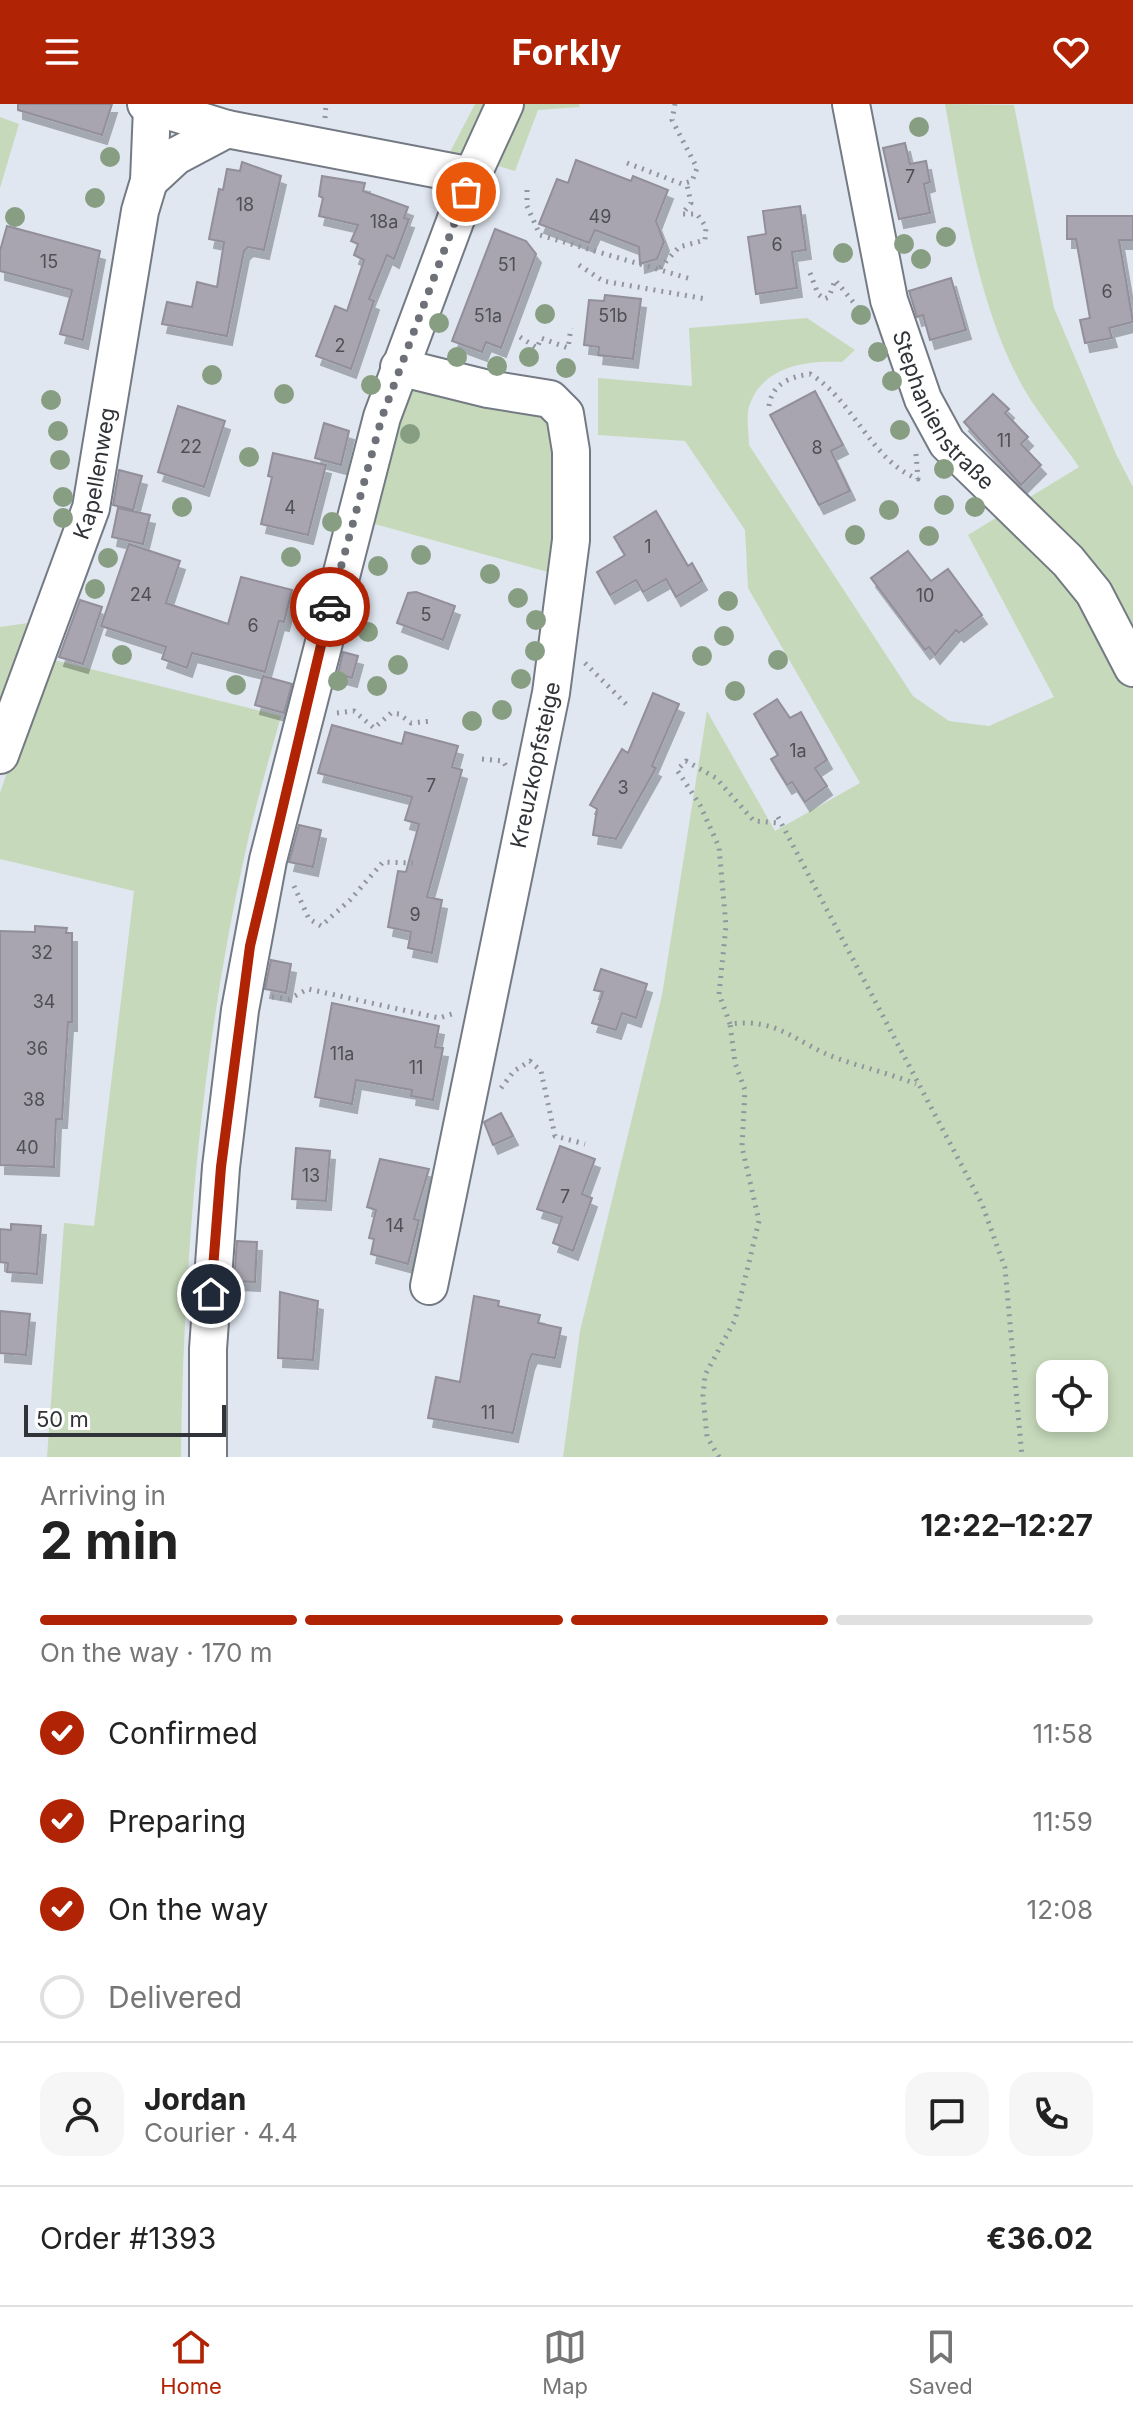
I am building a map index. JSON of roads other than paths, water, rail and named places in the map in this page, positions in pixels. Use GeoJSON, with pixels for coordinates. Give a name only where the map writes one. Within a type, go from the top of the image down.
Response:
{"type":"FeatureCollection","features":[{"type":"Feature","properties":{"kind":"street"},"geometry":{"type":"LineString","coordinates":[[208,1457],[214,1239],[250,946],[314,670],[362,487],[399,367],[444,256],[472,176],[505,104]]}},
{"type":"Feature","properties":{"kind":"street","name":"Stephanienstraße"},"geometry":{"type":"LineString","coordinates":[[851,104],[889,300],[923,399],[947,443],[1068,561],[1094,593],[1133,668]]}},
{"type":"Feature","properties":{"kind":"street","name":"Kapellenweg"},"geometry":{"type":"LineString","coordinates":[[0,755],[91,508],[140,211],[149,181],[149,106],[227,129],[472,176]]}},
{"type":"Feature","properties":{"kind":"street"},"geometry":{"type":"LineString","coordinates":[[149,181],[176,156],[227,129]]}},
{"type":"Feature","properties":{"kind":"street","name":"Kreuzkopfsteige"},"geometry":{"type":"LineString","coordinates":[[399,367],[473,386],[550,399],[565,414],[572,497],[561,630],[542,743],[513,869],[429,1286]]}}]}
